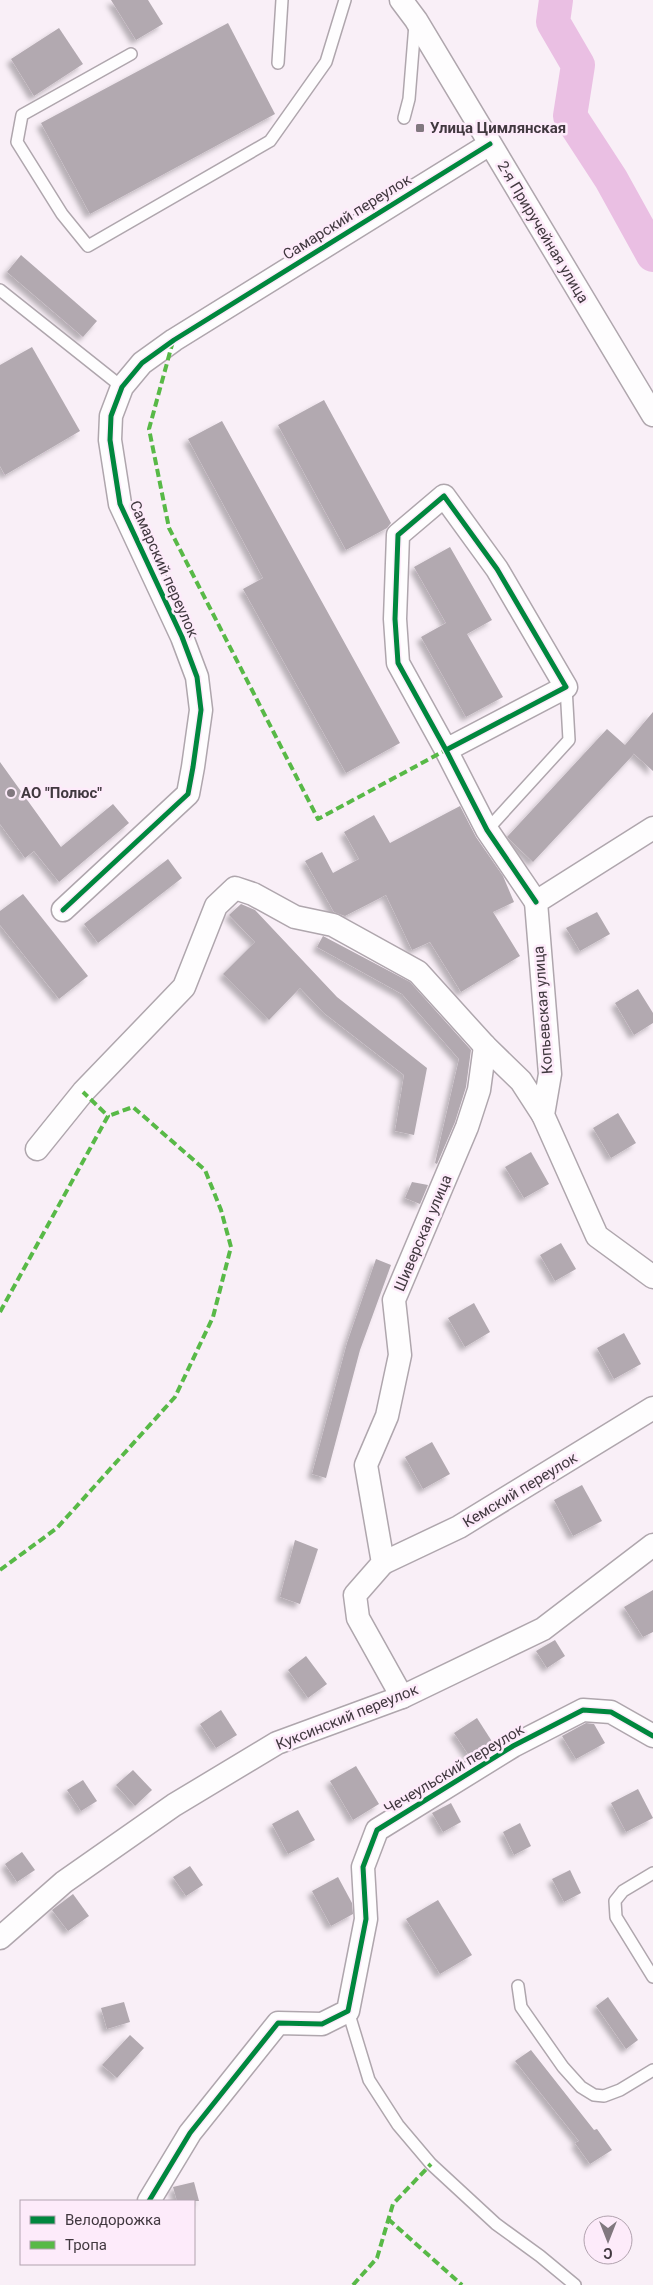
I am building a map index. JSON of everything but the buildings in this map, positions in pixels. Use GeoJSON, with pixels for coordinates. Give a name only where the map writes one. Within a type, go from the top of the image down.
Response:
{"type":"FeatureCollection","features":[{"type":"Feature","properties":{"kind":"street","name":"2-я Приручейная улица"},"geometry":{"type":"LineString","coordinates":[[401,0],[416,20],[653,415]]}},
{"type":"Feature","properties":{"kind":"street","name":"Самарский переулок"},"geometry":{"type":"LineString","coordinates":[[63,910],[188,794],[201,710],[197,677],[182,637],[120,504],[110,440],[111,416],[122,387],[142,363],[174,340],[490,144]]}},
{"type":"Feature","properties":{"kind":"street"},"geometry":{"type":"LineString","coordinates":[[446,750],[566,687],[497,569],[444,496],[398,535],[395,619],[398,663],[487,830],[536,902],[653,828]]}},
{"type":"Feature","properties":{"kind":"street"},"geometry":{"type":"LineString","coordinates":[[37,1149],[83,1092],[184,987],[216,906],[235,888],[253,894],[295,917],[333,925],[418,972],[485,1046],[521,1081],[543,1115],[597,1236],[653,1277]]}},
{"type":"Feature","properties":{"kind":"street","name":"Копьевская улица"},"geometry":{"type":"LineString","coordinates":[[536,902],[550,1074],[543,1115]]}},
{"type":"Feature","properties":{"kind":"street","name":"Шиверская улица"},"geometry":{"type":"LineString","coordinates":[[383,1563],[366,1465],[387,1416],[400,1355],[394,1300],[467,1127],[479,1090],[485,1046]]}},
{"type":"Feature","properties":{"kind":"street","name":"Кемский переулок"},"geometry":{"type":"LineString","coordinates":[[383,1563],[459,1527],[653,1408]]}},
{"type":"Feature","properties":{"kind":"street","name":"Куксинский переулок"},"geometry":{"type":"LineString","coordinates":[[0,1938],[64,1882],[166,1810],[277,1743],[402,1697],[543,1629],[653,1545]]}},
{"type":"Feature","properties":{"kind":"street"},"geometry":{"type":"LineString","coordinates":[[383,1563],[355,1595],[358,1618],[402,1697]]}},
{"type":"Feature","properties":{"kind":"street","name":"Чечеульский переулок"},"geometry":{"type":"LineString","coordinates":[[348,2011],[366,1920],[363,1867],[377,1830],[513,1746],[582,1710],[611,1712],[653,1736]]}},
{"type":"Feature","properties":{"kind":"street"},"geometry":{"type":"LineString","coordinates":[[150,2200],[190,2133],[278,2023],[322,2024],[348,2011]]}},
{"type":"Feature","properties":{"kind":"lane"},"geometry":{"type":"LineString","coordinates":[[278,63],[282,0]]}},
{"type":"Feature","properties":{"kind":"lane"},"geometry":{"type":"LineString","coordinates":[[131,54],[22,116],[17,142],[62,214],[88,246],[270,142],[326,62],[344,0]]}},
{"type":"Feature","properties":{"kind":"lane"},"geometry":{"type":"LineString","coordinates":[[404,118],[409,99],[416,20]]}},
{"type":"Feature","properties":{"kind":"lane"},"geometry":{"type":"LineString","coordinates":[[0,290],[122,387]]}},
{"type":"Feature","properties":{"kind":"lane"},"geometry":{"type":"LineString","coordinates":[[487,830],[569,740],[566,687]]}},
{"type":"Feature","properties":{"kind":"lane"},"geometry":{"type":"LineString","coordinates":[[653,1873],[623,1891],[615,1901],[616,1917],[653,1977]]}},
{"type":"Feature","properties":{"kind":"lane"},"geometry":{"type":"LineString","coordinates":[[518,1986],[521,2007],[563,2067],[581,2088],[594,2095],[604,2096],[620,2090],[653,2070]]}},
{"type":"Feature","properties":{"kind":"lane"},"geometry":{"type":"LineString","coordinates":[[348,2011],[370,2080],[398,2126],[431,2164],[496,2224],[540,2256],[575,2285]]}},
{"type":"Feature","properties":{"kind":"waterway"},"geometry":{"type":"LineString","coordinates":[[556,0],[553,22],[578,65],[570,116],[611,179],[653,255]]}},
{"type":"Feature","properties":{"kind":"marked path"},"geometry":{"type":"LineString","coordinates":[[173,341],[149,429],[169,528],[318,819],[446,750]]}},
{"type":"Feature","properties":{"kind":"marked path"},"geometry":{"type":"LineString","coordinates":[[0,1312],[108,1116],[83,1092]]}},
{"type":"Feature","properties":{"kind":"marked path"},"geometry":{"type":"LineString","coordinates":[[0,1570],[57,1528],[175,1397],[213,1317],[231,1247],[221,1210],[205,1170],[133,1107],[108,1116]]}},
{"type":"Feature","properties":{"kind":"marked path"},"geometry":{"type":"LineString","coordinates":[[353,2285],[377,2258],[393,2204],[431,2164]]}},
{"type":"Feature","properties":{"kind":"marked path"},"geometry":{"type":"LineString","coordinates":[[388,2219],[462,2285]]}},
{"type":"Feature","properties":{"kind":"cycle path"},"geometry":{"type":"LineString","coordinates":[[63,910],[188,794],[201,710],[197,677],[182,637],[120,504],[110,440],[111,416],[122,387],[142,363],[174,340],[490,144]]}},
{"type":"Feature","properties":{"kind":"cycle path"},"geometry":{"type":"LineString","coordinates":[[446,750],[566,687],[497,569],[444,496],[398,535],[395,619],[398,663],[487,830],[536,902]]}},
{"type":"Feature","properties":{"kind":"cycle path"},"geometry":{"type":"LineString","coordinates":[[150,2200],[190,2133],[278,2023],[322,2024],[348,2011],[366,1919],[363,1867],[377,1830],[513,1746],[583,1710],[611,1712],[653,1736]]}},
{"type":"Feature","properties":{"kind":"place","name":"Улица Цимлянская"},"geometry":{"type":"Point","coordinates":[420,128]}},
{"type":"Feature","properties":{"kind":"place","name":"АО \"Полюс\""},"geometry":{"type":"Point","coordinates":[11,793]}}]}
